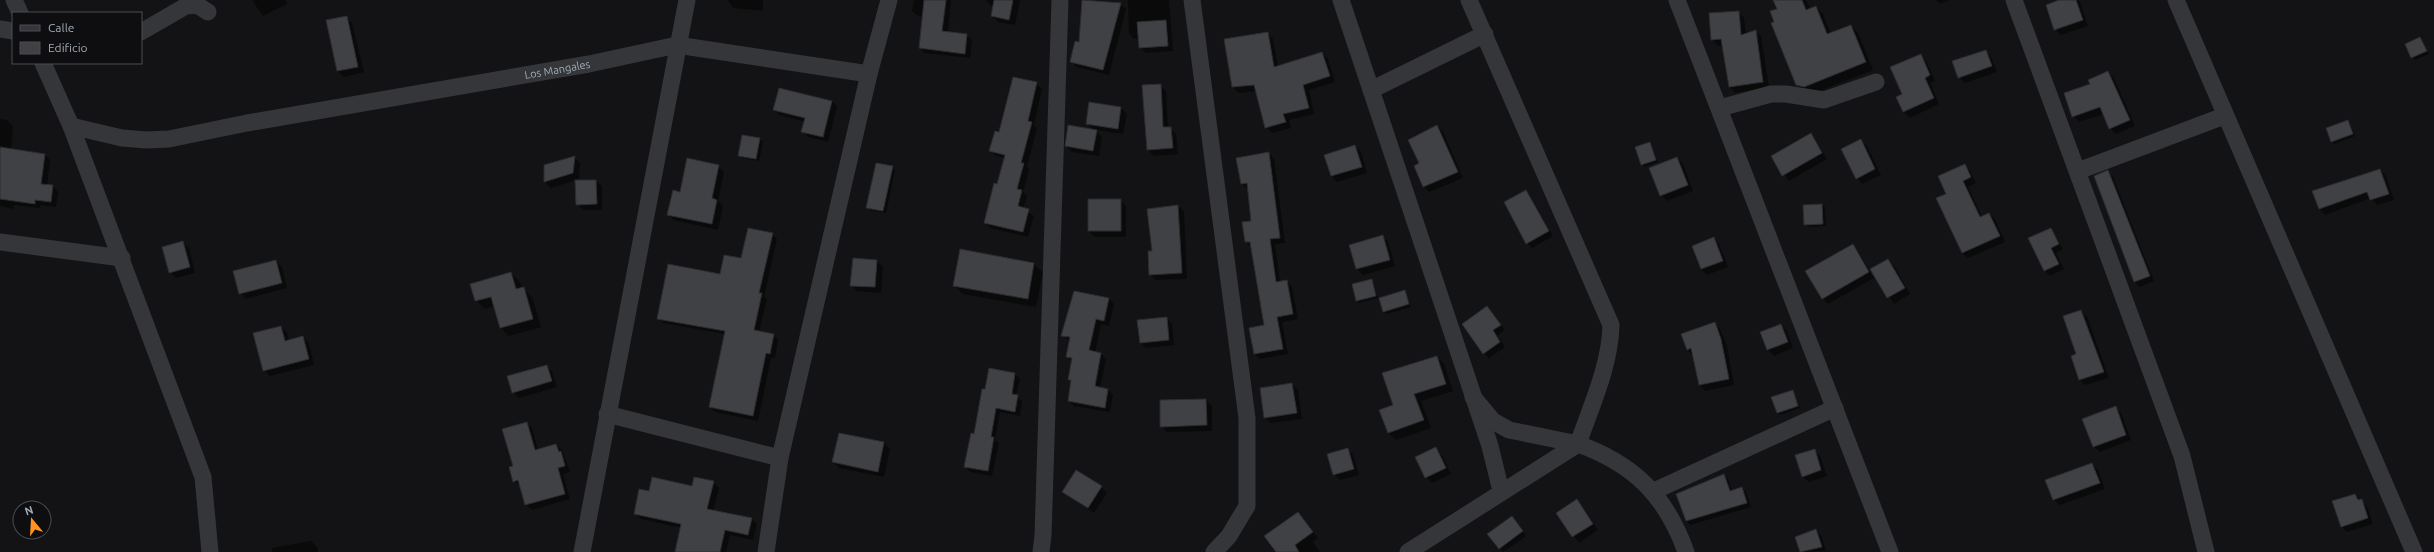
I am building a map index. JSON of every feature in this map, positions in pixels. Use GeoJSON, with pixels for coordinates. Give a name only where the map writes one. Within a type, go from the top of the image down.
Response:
{"type":"FeatureCollection","features":[{"type":"Feature","properties":{"kind":"street"},"geometry":{"type":"LineString","coordinates":[[14,0],[20,12]]}},
{"type":"Feature","properties":{"kind":"street"},"geometry":{"type":"LineString","coordinates":[[582,552],[677,45],[687,0]]}},
{"type":"Feature","properties":{"kind":"street"},"geometry":{"type":"LineString","coordinates":[[766,552],[780,458],[868,74],[889,0]]}},
{"type":"Feature","properties":{"kind":"street"},"geometry":{"type":"LineString","coordinates":[[1041,552],[1060,0]]}},
{"type":"Feature","properties":{"kind":"street"},"geometry":{"type":"LineString","coordinates":[[1192,0],[1247,418],[1247,506],[1229,536],[1214,552]]}},
{"type":"Feature","properties":{"kind":"street"},"geometry":{"type":"LineString","coordinates":[[1341,0],[1490,446],[1500,491]]}},
{"type":"Feature","properties":{"kind":"street"},"geometry":{"type":"LineString","coordinates":[[1408,552],[1500,491],[1578,444],[1606,364],[1611,341],[1611,326],[1469,0]]}},
{"type":"Feature","properties":{"kind":"street"},"geometry":{"type":"LineString","coordinates":[[1677,0],[1720,108],[1890,552]]}},
{"type":"Feature","properties":{"kind":"street"},"geometry":{"type":"LineString","coordinates":[[2014,0],[2182,456],[2206,552]]}},
{"type":"Feature","properties":{"kind":"street"},"geometry":{"type":"LineString","coordinates":[[2176,0],[2224,116],[2414,552]]}},
{"type":"Feature","properties":{"kind":"street"},"geometry":{"type":"LineString","coordinates":[[142,31],[186,6],[197,5],[208,12]]}},
{"type":"Feature","properties":{"kind":"street"},"geometry":{"type":"LineString","coordinates":[[0,29],[12,31]]}},
{"type":"Feature","properties":{"kind":"street"},"geometry":{"type":"LineString","coordinates":[[1370,90],[1485,34]]}},
{"type":"Feature","properties":{"kind":"street","name":"Los Mangales"},"geometry":{"type":"LineString","coordinates":[[71,126],[122,138],[146,140],[169,139],[247,123],[589,64],[677,45],[868,74]]}},
{"type":"Feature","properties":{"kind":"street"},"geometry":{"type":"LineString","coordinates":[[43,64],[71,126],[122,258],[203,477],[210,552]]}},
{"type":"Feature","properties":{"kind":"street"},"geometry":{"type":"LineString","coordinates":[[1720,108],[1771,94],[1786,94],[1824,100],[1876,82]]}},
{"type":"Feature","properties":{"kind":"street"},"geometry":{"type":"LineString","coordinates":[[2078,171],[2224,116]]}},
{"type":"Feature","properties":{"kind":"street"},"geometry":{"type":"LineString","coordinates":[[0,242],[122,258]]}},
{"type":"Feature","properties":{"kind":"street"},"geometry":{"type":"LineString","coordinates":[[1473,397],[1493,421],[1509,430],[1578,444],[1600,452],[1622,465],[1654,491],[1681,537],[1686,552]]}},
{"type":"Feature","properties":{"kind":"street"},"geometry":{"type":"LineString","coordinates":[[1654,491],[1835,408]]}},
{"type":"Feature","properties":{"kind":"street"},"geometry":{"type":"LineString","coordinates":[[607,414],[780,458]]}},
{"type":"Feature","properties":{"kind":"building"},"geometry":{"type":"Polygon","coordinates":[[[924,0],[946,0],[942,31],[967,34],[965,54],[919,48],[924,0]]]}},
{"type":"Feature","properties":{"kind":"building"},"geometry":{"type":"Polygon","coordinates":[[[994,0],[1013,0],[1009,20],[991,16],[994,0]]]}},
{"type":"Feature","properties":{"kind":"building"},"geometry":{"type":"Polygon","coordinates":[[[1082,0],[1121,3],[1103,70],[1070,62],[1075,41],[1079,42],[1082,0]]]}},
{"type":"Feature","properties":{"kind":"building"},"geometry":{"type":"Polygon","coordinates":[[[1773,0],[1802,0],[1806,10],[1816,6],[1827,34],[1851,25],[1866,62],[1804,87],[1796,85],[1771,23],[1774,22],[1770,11],[1777,9],[1773,0]]]}},
{"type":"Feature","properties":{"kind":"building"},"geometry":{"type":"Polygon","coordinates":[[[2059,0],[2076,0],[2083,20],[2054,30],[2046,5],[2059,0]]]}},
{"type":"Feature","properties":{"kind":"building"},"geometry":{"type":"Polygon","coordinates":[[[1739,11],[1741,35],[1756,30],[1763,82],[1729,87],[1721,39],[1711,40],[1709,13],[1739,11]]]}},
{"type":"Feature","properties":{"kind":"building"},"geometry":{"type":"Polygon","coordinates":[[[347,16],[358,67],[337,71],[326,20],[347,16]]]}},
{"type":"Feature","properties":{"kind":"building"},"geometry":{"type":"Polygon","coordinates":[[[1166,20],[1168,46],[1139,48],[1137,22],[1166,20]]]}},
{"type":"Feature","properties":{"kind":"building"},"geometry":{"type":"Polygon","coordinates":[[[1268,32],[1274,67],[1322,52],[1330,76],[1303,85],[1309,108],[1283,114],[1286,122],[1265,128],[1254,85],[1232,87],[1224,39],[1268,32]]]}},
{"type":"Feature","properties":{"kind":"building"},"geometry":{"type":"Polygon","coordinates":[[[2420,37],[2427,51],[2411,58],[2405,44],[2420,37]]]}},
{"type":"Feature","properties":{"kind":"building"},"geometry":{"type":"Polygon","coordinates":[[[1986,50],[1992,66],[1958,78],[1952,61],[1986,50]]]}},
{"type":"Feature","properties":{"kind":"building"},"geometry":{"type":"Polygon","coordinates":[[[1921,54],[1930,75],[1925,78],[1934,98],[1903,112],[1896,97],[1902,94],[1890,67],[1921,54]]]}},
{"type":"Feature","properties":{"kind":"building"},"geometry":{"type":"Polygon","coordinates":[[[2108,71],[2130,120],[2109,129],[2100,107],[2072,117],[2064,93],[2090,84],[2088,80],[2108,71]]]}},
{"type":"Feature","properties":{"kind":"building"},"geometry":{"type":"Polygon","coordinates":[[[1013,77],[1037,82],[1028,121],[1032,122],[1021,163],[1024,163],[1017,189],[1022,190],[1018,206],[1029,209],[1023,232],[984,223],[994,183],[997,184],[1005,155],[989,151],[995,131],[999,132],[1013,77]]]}},
{"type":"Feature","properties":{"kind":"building"},"geometry":{"type":"Polygon","coordinates":[[[1161,84],[1163,127],[1171,127],[1173,148],[1147,150],[1142,85],[1161,84]]]}},
{"type":"Feature","properties":{"kind":"building"},"geometry":{"type":"Polygon","coordinates":[[[779,88],[832,101],[823,137],[801,132],[805,118],[773,110],[779,88]]]}},
{"type":"Feature","properties":{"kind":"building"},"geometry":{"type":"Polygon","coordinates":[[[1089,102],[1121,107],[1118,129],[1086,124],[1089,102]]]}},
{"type":"Feature","properties":{"kind":"building"},"geometry":{"type":"Polygon","coordinates":[[[2348,120],[2353,134],[2331,142],[2326,128],[2348,120]]]}},
{"type":"Feature","properties":{"kind":"building"},"geometry":{"type":"Polygon","coordinates":[[[1068,125],[1097,130],[1093,151],[1065,146],[1068,125]]]}},
{"type":"Feature","properties":{"kind":"building"},"geometry":{"type":"Polygon","coordinates":[[[1437,125],[1458,172],[1423,187],[1414,166],[1419,163],[1408,140],[1437,125]]]}},
{"type":"Feature","properties":{"kind":"building"},"geometry":{"type":"Polygon","coordinates":[[[1811,133],[1822,153],[1782,176],[1771,156],[1811,133]]]}},
{"type":"Feature","properties":{"kind":"building"},"geometry":{"type":"Polygon","coordinates":[[[742,135],[760,138],[756,159],[738,156],[742,135]]]}},
{"type":"Feature","properties":{"kind":"building"},"geometry":{"type":"Polygon","coordinates":[[[1861,139],[1875,169],[1856,179],[1841,149],[1861,139]]]}},
{"type":"Feature","properties":{"kind":"building"},"geometry":{"type":"Polygon","coordinates":[[[1650,142],[1656,160],[1641,165],[1635,147],[1650,142]]]}},
{"type":"Feature","properties":{"kind":"building"},"geometry":{"type":"Polygon","coordinates":[[[1355,145],[1362,167],[1331,176],[1324,155],[1355,145]]]}},
{"type":"Feature","properties":{"kind":"building"},"geometry":{"type":"Polygon","coordinates":[[[0,147],[45,154],[41,184],[53,185],[51,202],[35,200],[35,204],[0,199],[0,147]]]}},
{"type":"Feature","properties":{"kind":"building"},"geometry":{"type":"Polygon","coordinates":[[[1269,152],[1280,238],[1270,239],[1276,282],[1287,280],[1293,314],[1277,317],[1283,349],[1254,354],[1249,328],[1264,325],[1250,242],[1245,242],[1242,222],[1251,221],[1247,183],[1241,184],[1236,158],[1269,152]]]}},
{"type":"Feature","properties":{"kind":"building"},"geometry":{"type":"Polygon","coordinates":[[[575,156],[573,173],[544,182],[544,165],[575,156]]]}},
{"type":"Feature","properties":{"kind":"building"},"geometry":{"type":"Polygon","coordinates":[[[1677,157],[1688,185],[1660,196],[1649,168],[1677,157]]]}},
{"type":"Feature","properties":{"kind":"building"},"geometry":{"type":"Polygon","coordinates":[[[687,158],[719,165],[712,198],[717,200],[712,224],[667,215],[673,190],[680,192],[687,158]]]}},
{"type":"Feature","properties":{"kind":"building"},"geometry":{"type":"Polygon","coordinates":[[[876,163],[893,166],[883,211],[866,208],[876,163]]]}},
{"type":"Feature","properties":{"kind":"building"},"geometry":{"type":"Polygon","coordinates":[[[1965,164],[1971,177],[1963,181],[1980,217],[1989,213],[2000,236],[1962,253],[1936,198],[1946,194],[1938,176],[1965,164]]]}},
{"type":"Feature","properties":{"kind":"building"},"geometry":{"type":"Polygon","coordinates":[[[2380,169],[2389,194],[2370,200],[2367,192],[2319,209],[2312,191],[2380,169]]]}},
{"type":"Feature","properties":{"kind":"building"},"geometry":{"type":"Polygon","coordinates":[[[2108,170],[2150,276],[2134,282],[2094,176],[2108,170]]]}},
{"type":"Feature","properties":{"kind":"building"},"geometry":{"type":"Polygon","coordinates":[[[575,180],[596,180],[597,204],[576,205],[575,180]]]}},
{"type":"Feature","properties":{"kind":"building"},"geometry":{"type":"Polygon","coordinates":[[[1526,190],[1549,231],[1526,244],[1504,202],[1526,190]]]}},
{"type":"Feature","properties":{"kind":"building"},"geometry":{"type":"Polygon","coordinates":[[[1088,199],[1121,199],[1121,231],[1088,231],[1088,199]]]}},
{"type":"Feature","properties":{"kind":"building"},"geometry":{"type":"Polygon","coordinates":[[[1822,204],[1823,224],[1804,225],[1803,205],[1822,204]]]}},
{"type":"Feature","properties":{"kind":"building"},"geometry":{"type":"Polygon","coordinates":[[[1178,205],[1182,273],[1149,275],[1148,251],[1152,251],[1147,209],[1178,205]]]}},
{"type":"Feature","properties":{"kind":"building"},"geometry":{"type":"Polygon","coordinates":[[[748,228],[773,233],[759,293],[762,293],[754,330],[774,334],[770,354],[766,353],[753,416],[709,407],[725,331],[657,319],[668,264],[720,274],[724,255],[741,258],[748,228]]]}},
{"type":"Feature","properties":{"kind":"building"},"geometry":{"type":"Polygon","coordinates":[[[2051,228],[2059,244],[2051,248],[2059,264],[2044,271],[2028,238],[2051,228]]]}},
{"type":"Feature","properties":{"kind":"building"},"geometry":{"type":"Polygon","coordinates":[[[1383,235],[1390,260],[1356,269],[1349,245],[1383,235]]]}},
{"type":"Feature","properties":{"kind":"building"},"geometry":{"type":"Polygon","coordinates":[[[1714,237],[1723,261],[1701,269],[1692,246],[1714,237]]]}},
{"type":"Feature","properties":{"kind":"building"},"geometry":{"type":"Polygon","coordinates":[[[183,241],[190,267],[169,273],[162,247],[183,241]]]}},
{"type":"Feature","properties":{"kind":"building"},"geometry":{"type":"Polygon","coordinates":[[[1853,244],[1869,272],[1822,299],[1805,271],[1853,244]]]}},
{"type":"Feature","properties":{"kind":"building"},"geometry":{"type":"Polygon","coordinates":[[[960,249],[1034,263],[1028,299],[953,286],[960,249]]]}},
{"type":"Feature","properties":{"kind":"building"},"geometry":{"type":"Polygon","coordinates":[[[853,258],[877,260],[875,287],[850,286],[853,258]]]}},
{"type":"Feature","properties":{"kind":"building"},"geometry":{"type":"Polygon","coordinates":[[[1888,259],[1905,288],[1887,298],[1870,269],[1888,259]]]}},
{"type":"Feature","properties":{"kind":"building"},"geometry":{"type":"Polygon","coordinates":[[[276,260],[282,283],[239,294],[233,271],[276,260]]]}},
{"type":"Feature","properties":{"kind":"building"},"geometry":{"type":"Polygon","coordinates":[[[511,272],[516,289],[524,287],[533,319],[500,328],[491,297],[475,301],[470,284],[511,272]]]}},
{"type":"Feature","properties":{"kind":"building"},"geometry":{"type":"Polygon","coordinates":[[[1372,279],[1376,296],[1356,301],[1352,284],[1372,279]]]}},
{"type":"Feature","properties":{"kind":"building"},"geometry":{"type":"Polygon","coordinates":[[[1405,290],[1409,304],[1383,312],[1379,298],[1405,290]]]}},
{"type":"Feature","properties":{"kind":"building"},"geometry":{"type":"Polygon","coordinates":[[[1074,291],[1109,298],[1104,321],[1096,319],[1089,350],[1101,353],[1095,386],[1108,389],[1105,408],[1068,401],[1071,380],[1068,380],[1072,358],[1066,357],[1070,337],[1061,336],[1074,291]]]}},
{"type":"Feature","properties":{"kind":"building"},"geometry":{"type":"Polygon","coordinates":[[[1487,306],[1501,325],[1493,330],[1500,342],[1483,354],[1462,324],[1487,306]]]}},
{"type":"Feature","properties":{"kind":"building"},"geometry":{"type":"Polygon","coordinates":[[[2081,310],[2104,372],[2079,380],[2071,356],[2076,354],[2063,316],[2081,310]]]}},
{"type":"Feature","properties":{"kind":"building"},"geometry":{"type":"Polygon","coordinates":[[[1167,317],[1169,340],[1140,343],[1137,320],[1167,317]]]}},
{"type":"Feature","properties":{"kind":"building"},"geometry":{"type":"Polygon","coordinates":[[[1715,322],[1721,339],[1729,379],[1699,385],[1691,348],[1687,350],[1681,334],[1715,322]]]}},
{"type":"Feature","properties":{"kind":"building"},"geometry":{"type":"Polygon","coordinates":[[[1781,324],[1788,342],[1767,350],[1760,332],[1781,324]]]}},
{"type":"Feature","properties":{"kind":"building"},"geometry":{"type":"Polygon","coordinates":[[[281,326],[285,341],[303,336],[309,359],[263,371],[253,333],[281,326]]]}},
{"type":"Feature","properties":{"kind":"building"},"geometry":{"type":"Polygon","coordinates":[[[1437,356],[1446,384],[1414,394],[1424,420],[1388,433],[1379,410],[1393,405],[1382,373],[1437,356]]]}},
{"type":"Feature","properties":{"kind":"building"},"geometry":{"type":"Polygon","coordinates":[[[547,365],[552,381],[512,393],[507,376],[547,365]]]}},
{"type":"Feature","properties":{"kind":"building"},"geometry":{"type":"Polygon","coordinates":[[[989,368],[1015,373],[1012,394],[1018,395],[1015,412],[996,408],[991,437],[994,437],[988,471],[964,467],[971,433],[974,434],[982,389],[985,389],[989,368]]]}},
{"type":"Feature","properties":{"kind":"building"},"geometry":{"type":"Polygon","coordinates":[[[1292,383],[1297,413],[1264,418],[1260,388],[1292,383]]]}},
{"type":"Feature","properties":{"kind":"building"},"geometry":{"type":"Polygon","coordinates":[[[1793,390],[1798,406],[1777,413],[1771,397],[1793,390]]]}},
{"type":"Feature","properties":{"kind":"building"},"geometry":{"type":"Polygon","coordinates":[[[1206,399],[1207,425],[1160,427],[1160,400],[1206,399]]]}},
{"type":"Feature","properties":{"kind":"building"},"geometry":{"type":"Polygon","coordinates":[[[2116,406],[2126,435],[2093,447],[2082,419],[2116,406]]]}},
{"type":"Feature","properties":{"kind":"building"},"geometry":{"type":"Polygon","coordinates":[[[527,422],[535,450],[556,444],[559,452],[561,451],[565,466],[558,468],[565,494],[525,505],[518,480],[513,482],[509,467],[513,466],[502,429],[527,422]]]}},
{"type":"Feature","properties":{"kind":"building"},"geometry":{"type":"Polygon","coordinates":[[[839,433],[884,442],[878,472],[832,462],[839,433]]]}},
{"type":"Feature","properties":{"kind":"building"},"geometry":{"type":"Polygon","coordinates":[[[1436,447],[1446,468],[1425,478],[1415,457],[1436,447]]]}},
{"type":"Feature","properties":{"kind":"building"},"geometry":{"type":"Polygon","coordinates":[[[1348,448],[1354,469],[1333,475],[1327,454],[1348,448]]]}},
{"type":"Feature","properties":{"kind":"building"},"geometry":{"type":"Polygon","coordinates":[[[1815,449],[1821,470],[1802,477],[1795,455],[1815,449]]]}},
{"type":"Feature","properties":{"kind":"building"},"geometry":{"type":"Polygon","coordinates":[[[2092,463],[2100,483],[2053,500],[2045,480],[2092,463]]]}},
{"type":"Feature","properties":{"kind":"building"},"geometry":{"type":"Polygon","coordinates":[[[1076,470],[1102,486],[1088,508],[1062,492],[1076,470]]]}},
{"type":"Feature","properties":{"kind":"building"},"geometry":{"type":"Polygon","coordinates":[[[1724,474],[1730,491],[1742,487],[1747,503],[1686,521],[1676,494],[1724,474]]]}},
{"type":"Feature","properties":{"kind":"building"},"geometry":{"type":"Polygon","coordinates":[[[652,477],[692,486],[694,477],[714,481],[707,509],[752,518],[748,535],[725,530],[720,552],[675,552],[681,524],[634,514],[639,489],[649,491],[652,477]]]}},
{"type":"Feature","properties":{"kind":"building"},"geometry":{"type":"Polygon","coordinates":[[[2355,494],[2358,500],[2362,499],[2368,518],[2341,527],[2332,501],[2355,494]]]}},
{"type":"Feature","properties":{"kind":"building"},"geometry":{"type":"Polygon","coordinates":[[[1577,499],[1593,524],[1572,537],[1556,513],[1577,499]]]}},
{"type":"Feature","properties":{"kind":"building"},"geometry":{"type":"Polygon","coordinates":[[[1298,512],[1313,532],[1295,545],[1299,552],[1276,552],[1264,536],[1298,512]]]}},
{"type":"Feature","properties":{"kind":"building"},"geometry":{"type":"Polygon","coordinates":[[[1512,516],[1523,531],[1499,549],[1487,534],[1512,516]]]}},
{"type":"Feature","properties":{"kind":"building"},"geometry":{"type":"Polygon","coordinates":[[[1816,529],[1822,547],[1800,552],[1795,537],[1816,529]]]}}]}
